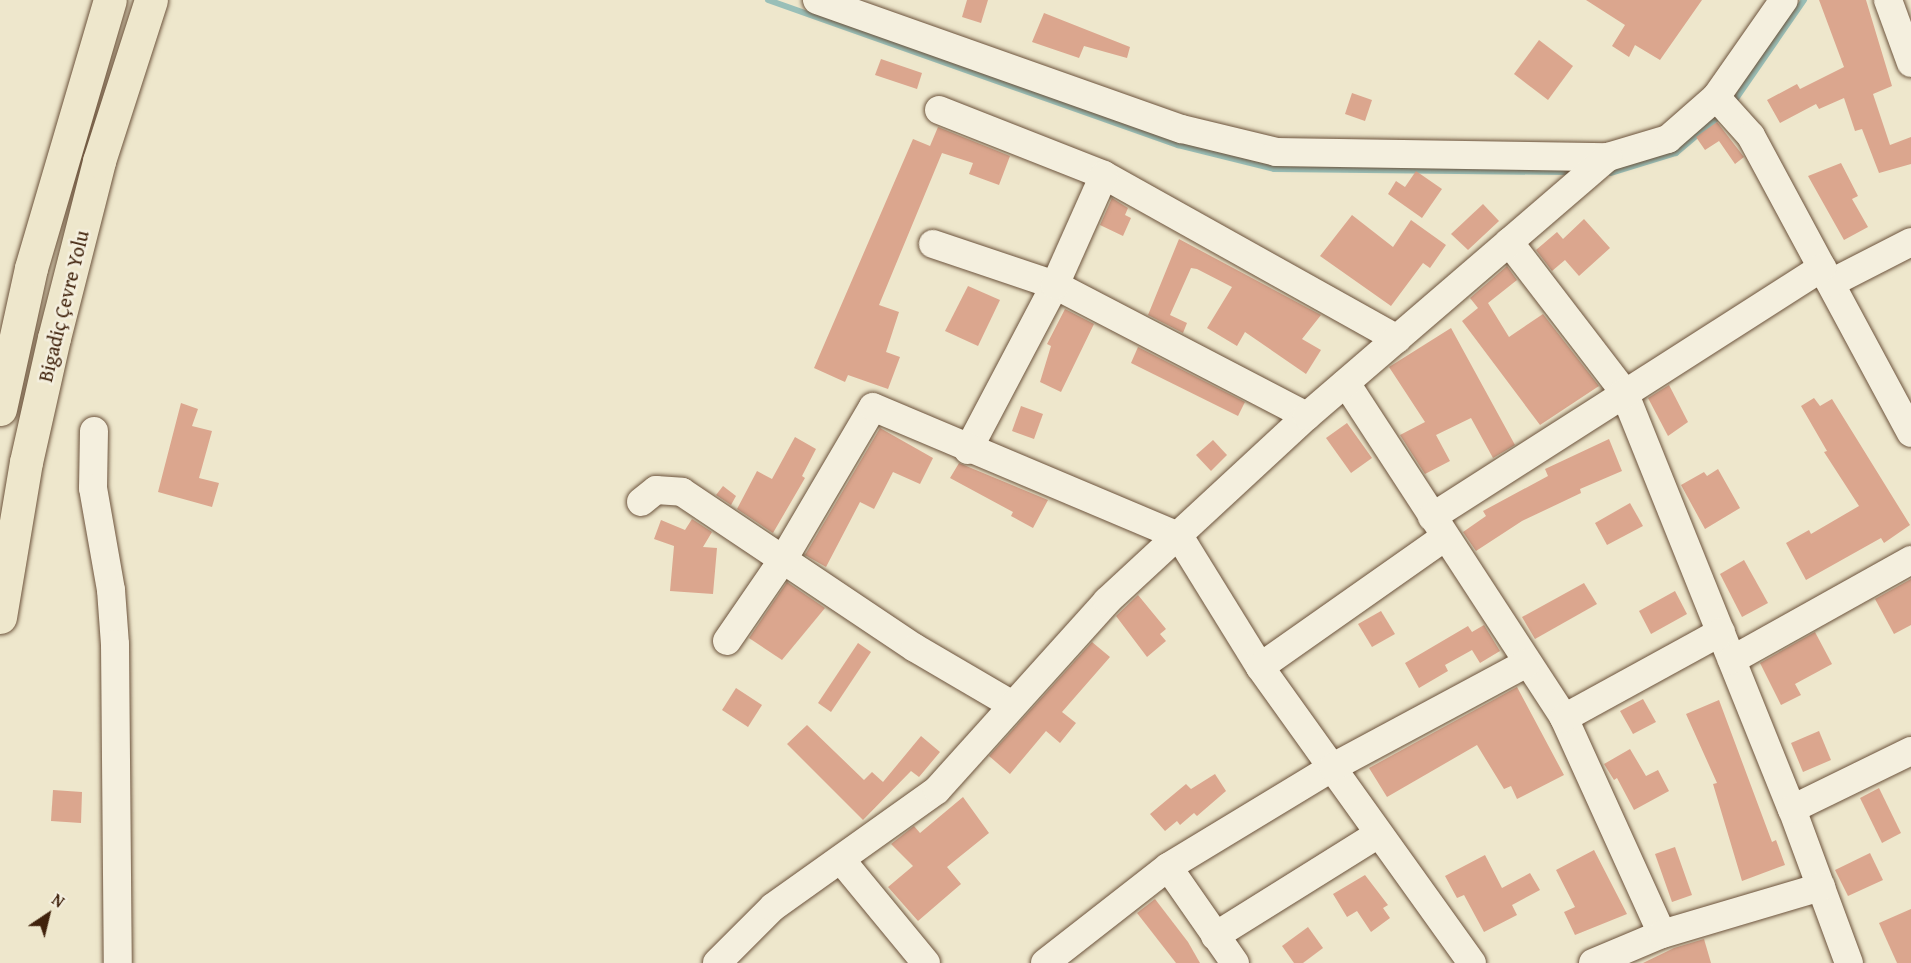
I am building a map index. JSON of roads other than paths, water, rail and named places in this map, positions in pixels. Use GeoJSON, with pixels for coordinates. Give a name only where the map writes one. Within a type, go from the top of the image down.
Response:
{"type":"FeatureCollection","features":[{"type":"Feature","properties":{"kind":"highway","name":"Bigadiç Çevre Yolu"},"geometry":{"type":"LineString","coordinates":[[0,409],[31,268],[110,0]]}},
{"type":"Feature","properties":{"kind":"highway","name":"Bigadiç Çevre Yolu"},"geometry":{"type":"LineString","coordinates":[[0,617],[26,462],[54,338],[99,161],[151,0]]}},
{"type":"Feature","properties":{"kind":"street"},"geometry":{"type":"LineString","coordinates":[[817,0],[1182,129],[1276,152],[1608,157],[1668,139],[1716,97],[1784,0]]}},
{"type":"Feature","properties":{"kind":"street"},"geometry":{"type":"LineString","coordinates":[[1888,0],[1911,63]]}},
{"type":"Feature","properties":{"kind":"street"},"geometry":{"type":"LineString","coordinates":[[1716,97],[1751,136],[1911,433]]}},
{"type":"Feature","properties":{"kind":"street"},"geometry":{"type":"LineString","coordinates":[[939,110],[1104,175],[1397,339]]}},
{"type":"Feature","properties":{"kind":"street"},"geometry":{"type":"LineString","coordinates":[[717,963],[773,907],[842,861],[937,790],[1011,704],[1107,601],[1307,416],[1608,157]]}},
{"type":"Feature","properties":{"kind":"street"},"geometry":{"type":"LineString","coordinates":[[968,450],[1055,285],[1104,175]]}},
{"type":"Feature","properties":{"kind":"street"},"geometry":{"type":"LineString","coordinates":[[1509,242],[1624,392],[1792,808],[1849,963]]}},
{"type":"Feature","properties":{"kind":"street"},"geometry":{"type":"LineString","coordinates":[[1260,667],[1439,527],[1624,392],[1826,276],[1911,242]]}},
{"type":"Feature","properties":{"kind":"street"},"geometry":{"type":"LineString","coordinates":[[933,244],[1055,285],[1307,416]]}},
{"type":"Feature","properties":{"kind":"street"},"geometry":{"type":"LineString","coordinates":[[1346,383],[1564,718],[1662,934]]}},
{"type":"Feature","properties":{"kind":"street"},"geometry":{"type":"LineString","coordinates":[[727,641],[784,558],[873,407],[968,450],[1179,536],[1260,667],[1472,963]]}},
{"type":"Feature","properties":{"kind":"street"},"geometry":{"type":"LineString","coordinates":[[94,431],[93,488],[111,590],[115,644],[118,963]]}},
{"type":"Feature","properties":{"kind":"street"},"geometry":{"type":"LineString","coordinates":[[641,502],[656,490],[682,492],[784,558],[915,648],[1011,704]]}},
{"type":"Feature","properties":{"kind":"street"},"geometry":{"type":"LineString","coordinates":[[1732,660],[1911,560]]}},
{"type":"Feature","properties":{"kind":"street"},"geometry":{"type":"LineString","coordinates":[[1564,718],[1721,632]]}},
{"type":"Feature","properties":{"kind":"street"},"geometry":{"type":"LineString","coordinates":[[1045,963],[1168,867],[1333,767],[1527,663]]}},
{"type":"Feature","properties":{"kind":"street"},"geometry":{"type":"LineString","coordinates":[[1792,808],[1911,751]]}},
{"type":"Feature","properties":{"kind":"street"},"geometry":{"type":"LineString","coordinates":[[1215,936],[1378,834]]}},
{"type":"Feature","properties":{"kind":"street"},"geometry":{"type":"LineString","coordinates":[[842,861],[926,963]]}},
{"type":"Feature","properties":{"kind":"street"},"geometry":{"type":"LineString","coordinates":[[1168,867],[1235,963]]}},
{"type":"Feature","properties":{"kind":"street"},"geometry":{"type":"LineString","coordinates":[[1593,963],[1662,934],[1821,887]]}},
{"type":"Feature","properties":{"kind":"waterway"},"geometry":{"type":"LineString","coordinates":[[768,0],[1178,145],[1274,169],[1568,172]]}},
{"type":"Feature","properties":{"kind":"waterway"},"geometry":{"type":"LineString","coordinates":[[1733,103],[1804,0]]}},
{"type":"Feature","properties":{"kind":"waterway"},"geometry":{"type":"LineString","coordinates":[[1611,173],[1676,153],[1715,120]]}}]}
